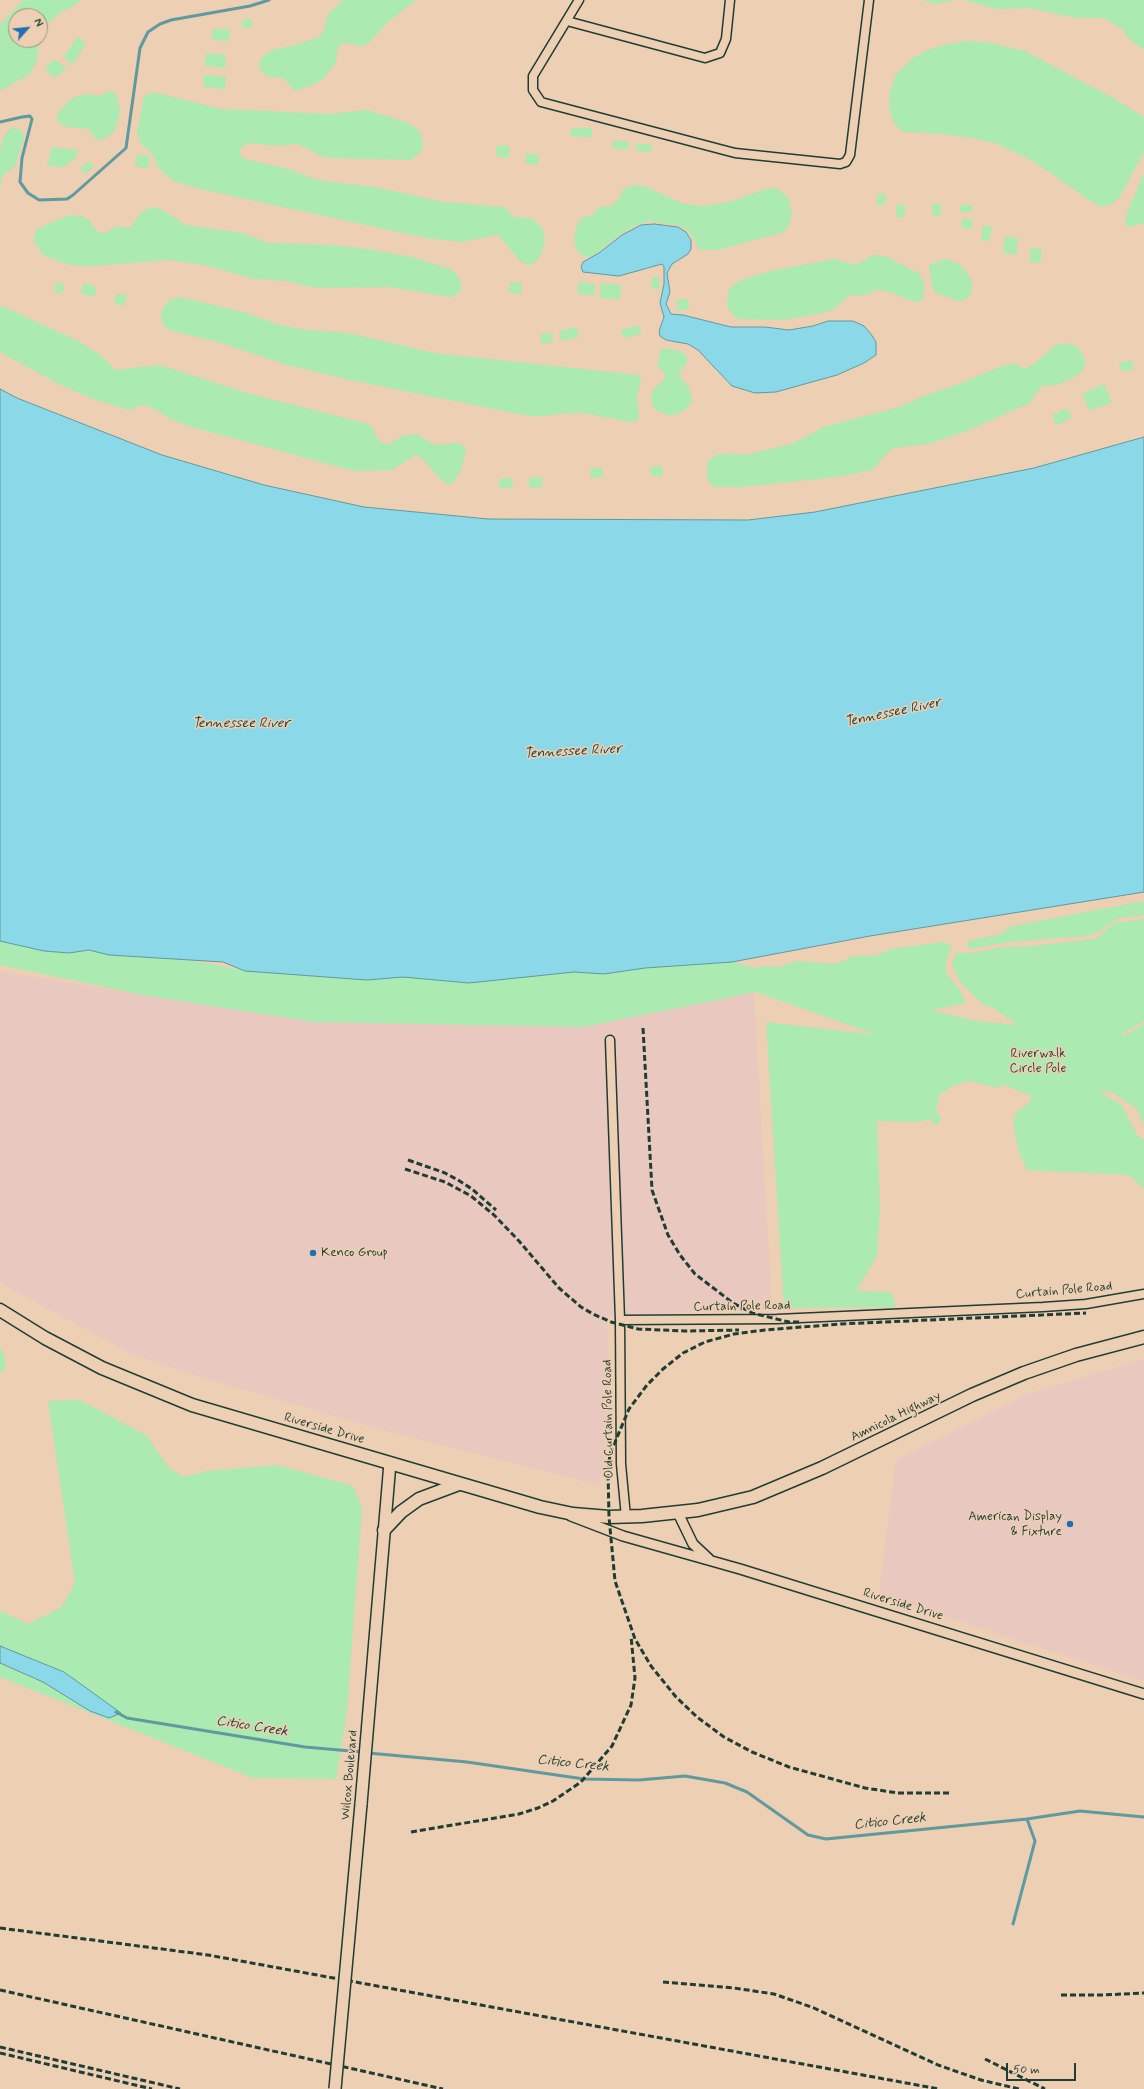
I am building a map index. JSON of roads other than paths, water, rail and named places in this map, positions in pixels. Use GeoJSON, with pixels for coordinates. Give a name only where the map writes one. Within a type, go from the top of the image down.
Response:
{"type":"FeatureCollection","features":[{"type":"Feature","properties":{"kind":"main road","name":"Riverside Drive"},"geometry":{"type":"LineString","coordinates":[[0,1310],[74,1353],[162,1394],[223,1415],[459,1484],[555,1510],[591,1516],[626,1517],[658,1514]]}},
{"type":"Feature","properties":{"kind":"main road","name":"Amnicola Highway"},"geometry":{"type":"LineString","coordinates":[[658,1514],[678,1513],[717,1506],[770,1490],[822,1468],[972,1395],[1024,1373],[1076,1355],[1144,1337]]}},
{"type":"Feature","properties":{"kind":"main road","name":"Wilcox Boulevard"},"geometry":{"type":"LineString","coordinates":[[336,2089],[390,1463]]}},
{"type":"Feature","properties":{"kind":"main road"},"geometry":{"type":"LineString","coordinates":[[384,1530],[401,1512],[419,1499],[459,1484]]}},
{"type":"Feature","properties":{"kind":"street"},"geometry":{"type":"LineString","coordinates":[[579,0],[533,76],[533,90],[541,102],[735,153],[840,164],[846,162],[850,155],[869,0]]}},
{"type":"Feature","properties":{"kind":"street"},"geometry":{"type":"LineString","coordinates":[[566,21],[705,58],[720,53],[726,39],[730,0]]}},
{"type":"Feature","properties":{"kind":"street"},"geometry":{"type":"LineString","coordinates":[[610,1040],[620,1320]]}},
{"type":"Feature","properties":{"kind":"street","name":"Curtain Pole Road"},"geometry":{"type":"LineString","coordinates":[[620,1320],[777,1319],[1042,1307],[1086,1304],[1144,1294]]}},
{"type":"Feature","properties":{"kind":"street","name":"Old Curtain Pole Road"},"geometry":{"type":"LineString","coordinates":[[620,1320],[621,1464],[626,1517]]}},
{"type":"Feature","properties":{"kind":"street"},"geometry":{"type":"LineString","coordinates":[[555,1510],[623,1536],[712,1561]]}},
{"type":"Feature","properties":{"kind":"street","name":"Riverside Drive"},"geometry":{"type":"LineString","coordinates":[[678,1513],[693,1544],[712,1561],[1144,1694]]}},
{"type":"Feature","properties":{"kind":"water"},"geometry":{"type":"Polygon","coordinates":[[[654,224],[678,227],[686,232],[691,240],[691,249],[688,254],[672,264],[667,273],[670,292],[666,304],[671,314],[683,315],[731,327],[765,327],[789,330],[813,326],[828,321],[853,321],[864,326],[871,334],[876,342],[876,355],[864,363],[837,375],[776,392],[755,393],[732,386],[698,350],[688,344],[666,340],[660,336],[659,331],[664,317],[660,303],[664,284],[664,267],[662,264],[619,276],[583,272],[581,267],[583,262],[599,253],[622,235],[641,225],[654,224]]]}},
{"type":"Feature","properties":{"kind":"water","name":"Tennessee River"},"geometry":{"type":"Polygon","coordinates":[[[0,389],[17,398],[162,455],[264,485],[364,507],[488,519],[748,520],[815,512],[1034,468],[1144,437],[1144,892],[870,936],[732,962],[645,968],[604,974],[574,972],[469,983],[403,977],[367,980],[245,971],[223,962],[109,955],[89,950],[69,953],[44,951],[0,941],[0,389]]]}},
{"type":"Feature","properties":{"kind":"water"},"geometry":{"type":"Polygon","coordinates":[[[0,1646],[64,1672],[121,1713],[109,1718],[90,1711],[43,1682],[0,1663],[0,1646]]]}},
{"type":"Feature","properties":{"kind":"waterway"},"geometry":{"type":"LineString","coordinates":[[0,122],[30,116],[32,119],[22,158],[20,182],[28,193],[39,200],[67,199],[126,148],[140,48],[148,32],[160,24],[171,20],[250,6],[269,0]]}},
{"type":"Feature","properties":{"kind":"waterway","name":"Citico Creek"},"geometry":{"type":"LineString","coordinates":[[116,1712],[127,1718],[305,1747],[362,1752]]}},
{"type":"Feature","properties":{"kind":"waterway","name":"Citico Creek"},"geometry":{"type":"LineString","coordinates":[[368,1753],[467,1762],[584,1779],[639,1780],[685,1776],[725,1783],[747,1792],[808,1835],[826,1839],[1027,1819],[1080,1811],[1144,1817]]}},
{"type":"Feature","properties":{"kind":"waterway"},"geometry":{"type":"LineString","coordinates":[[1013,1924],[1035,1841],[1027,1819]]}},
{"type":"Feature","properties":{"kind":"railway"},"geometry":{"type":"LineString","coordinates":[[643,1028],[652,1190],[668,1235],[680,1255],[695,1274],[733,1303],[752,1313],[789,1322],[800,1322]]}},
{"type":"Feature","properties":{"kind":"railway"},"geometry":{"type":"LineString","coordinates":[[408,1160],[445,1173],[458,1180],[472,1189],[496,1210]]}},
{"type":"Feature","properties":{"kind":"railway"},"geometry":{"type":"LineString","coordinates":[[405,1169],[445,1182],[471,1196],[494,1215],[519,1241],[559,1288],[581,1307],[593,1314],[611,1322],[638,1329],[685,1331],[739,1330]]}},
{"type":"Feature","properties":{"kind":"railway"},"geometry":{"type":"LineString","coordinates":[[949,1793],[898,1793],[865,1788],[789,1767],[752,1752],[724,1737],[697,1717],[676,1697],[651,1666],[635,1639],[615,1581],[609,1517],[608,1472],[610,1454],[629,1409],[647,1385],[663,1369],[683,1353],[705,1342],[734,1334],[840,1324],[1086,1313]]}},
{"type":"Feature","properties":{"kind":"railway"},"geometry":{"type":"LineString","coordinates":[[411,1832],[519,1814],[553,1801],[581,1782],[612,1746],[631,1705],[635,1678],[631,1636]]}},
{"type":"Feature","properties":{"kind":"railway"},"geometry":{"type":"LineString","coordinates":[[0,1928],[208,1955],[939,2089]]}},
{"type":"Feature","properties":{"kind":"railway"},"geometry":{"type":"LineString","coordinates":[[663,1982],[734,1988],[774,1994],[814,2008],[938,2065],[981,2080],[1019,2089]]}},
{"type":"Feature","properties":{"kind":"railway"},"geometry":{"type":"LineString","coordinates":[[0,1990],[443,2089]]}},
{"type":"Feature","properties":{"kind":"railway"},"geometry":{"type":"LineString","coordinates":[[1061,1995],[1144,1993]]}},
{"type":"Feature","properties":{"kind":"railway"},"geometry":{"type":"LineString","coordinates":[[0,2047],[180,2089]]}},
{"type":"Feature","properties":{"kind":"railway"},"geometry":{"type":"LineString","coordinates":[[0,2053],[152,2089]]}},
{"type":"Feature","properties":{"kind":"railway"},"geometry":{"type":"LineString","coordinates":[[985,2059],[1045,2089]]}},
{"type":"Feature","properties":{"kind":"place","name":"Kenco Group"},"geometry":{"type":"Point","coordinates":[313,1253]}},
{"type":"Feature","properties":{"kind":"place","name":"American Display & Fixture"},"geometry":{"type":"Point","coordinates":[1070,1524]}},
{"type":"Feature","properties":{"kind":"park label","name":"Riverwalk Circle Pole"},"geometry":{"type":"Point","coordinates":[1038,1062]}}]}
